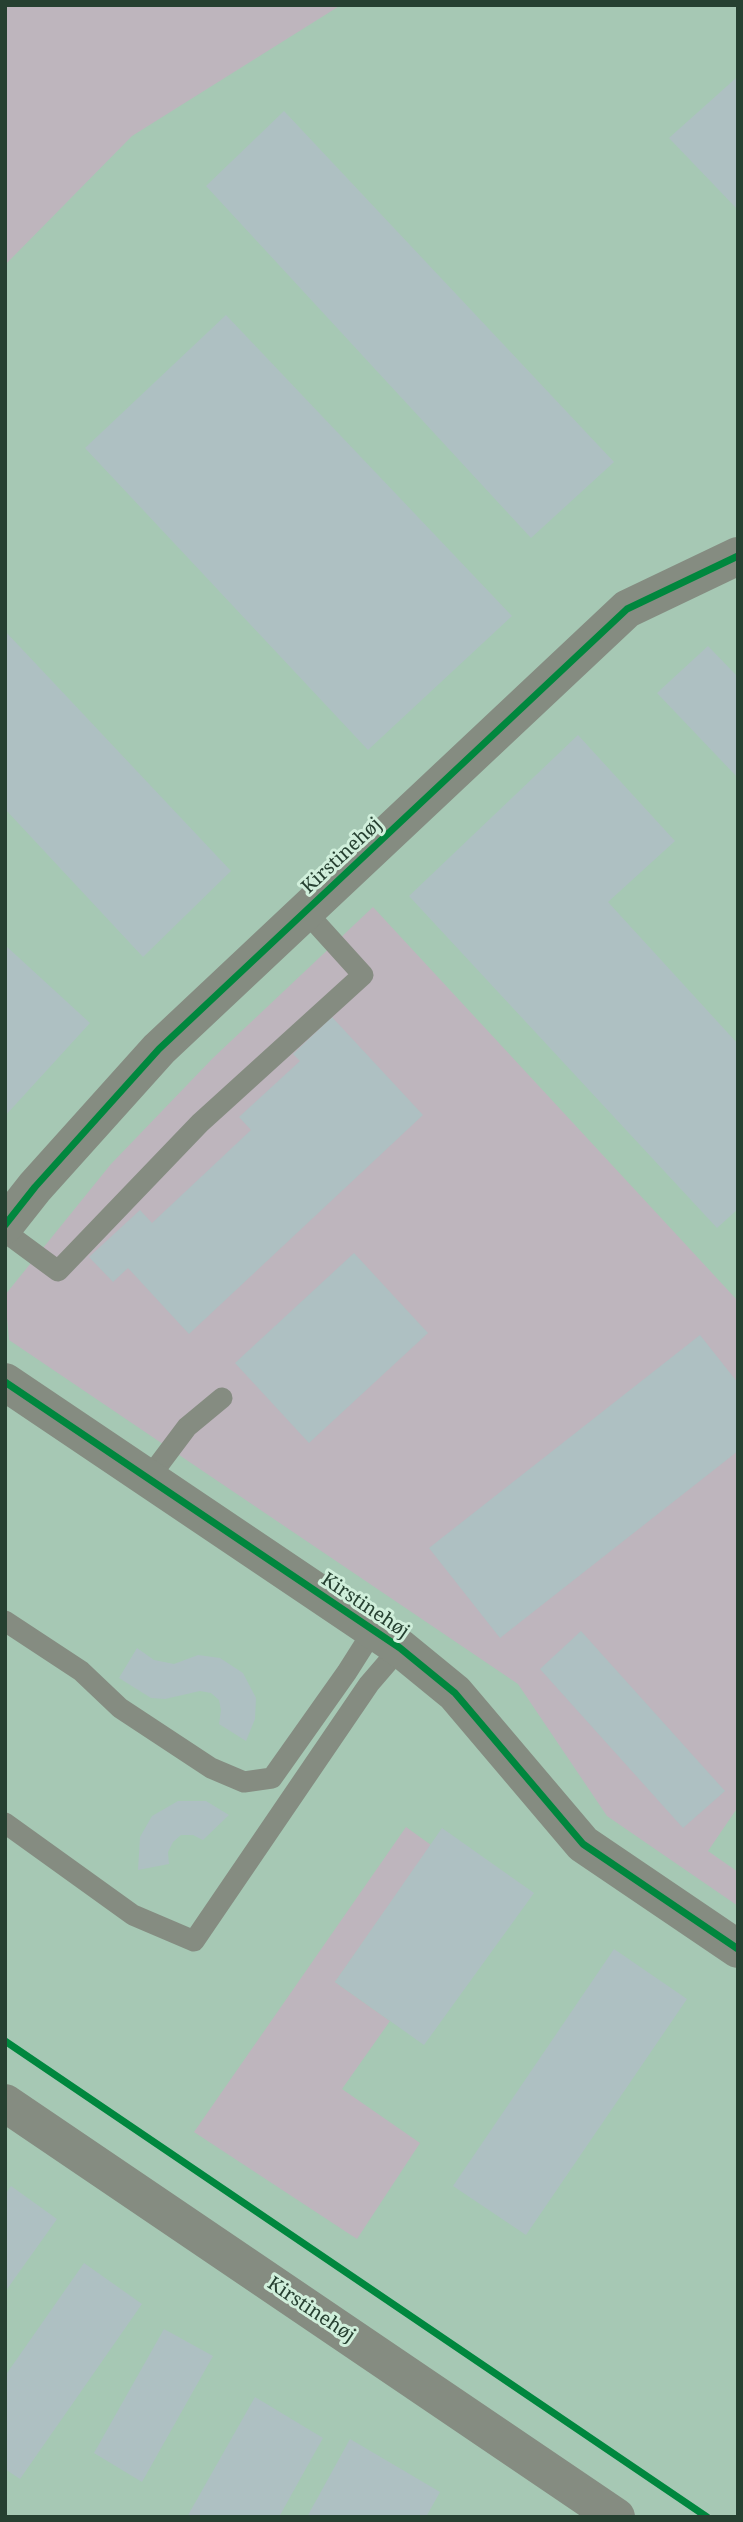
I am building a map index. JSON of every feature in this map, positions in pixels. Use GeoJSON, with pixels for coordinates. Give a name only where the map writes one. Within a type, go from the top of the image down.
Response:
{"type":"FeatureCollection","features":[{"type":"Feature","properties":{"kind":"street","name":"Kirstinehøj"},"geometry":{"type":"LineString","coordinates":[[5,1225],[35,1187],[159,1049],[627,609],[738,556]]}},
{"type":"Feature","properties":{"kind":"street","name":"Kirstinehøj"},"geometry":{"type":"LineString","coordinates":[[5,1382],[387,1639],[455,1693],[583,1844],[738,1949]]}},
{"type":"Feature","properties":{"kind":"street","name":"Kirstinehøj"},"geometry":{"type":"LineString","coordinates":[[5,2103],[616,2517]]}},
{"type":"Feature","properties":{"kind":"lane"},"geometry":{"type":"LineString","coordinates":[[5,1232],[58,1271],[200,1123],[363,975],[306,912]]}},
{"type":"Feature","properties":{"kind":"lane"},"geometry":{"type":"LineString","coordinates":[[148,1479],[187,1427],[222,1398]]}},
{"type":"Feature","properties":{"kind":"lane"},"geometry":{"type":"LineString","coordinates":[[5,1621],[81,1671],[120,1708],[211,1768],[244,1782],[272,1778],[347,1672],[387,1639]]}},
{"type":"Feature","properties":{"kind":"lane"},"geometry":{"type":"LineString","coordinates":[[5,1823],[133,1915],[194,1941],[369,1684],[387,1639]]}},
{"type":"Feature","properties":{"kind":"shaded area"},"geometry":{"type":"Polygon","coordinates":[[[5,5],[341,5],[132,136],[5,265],[5,5]]]}},
{"type":"Feature","properties":{"kind":"shaded area"},"geometry":{"type":"Polygon","coordinates":[[[373,907],[738,1301],[738,1807],[708,1851],[738,1872],[738,1906],[607,1816],[518,1684],[9,1340],[5,1295],[111,1164],[213,1058],[373,907]]]}},
{"type":"Feature","properties":{"kind":"shaded area"},"geometry":{"type":"Polygon","coordinates":[[[406,1827],[431,1845],[335,1982],[390,2021],[342,2089],[420,2143],[357,2239],[194,2132],[406,1827]]]}},
{"type":"Feature","properties":{"kind":"building"},"geometry":{"type":"Polygon","coordinates":[[[738,79],[738,210],[669,138],[738,79]]]}},
{"type":"Feature","properties":{"kind":"building"},"geometry":{"type":"Polygon","coordinates":[[[284,111],[614,462],[531,538],[206,186],[284,111]]]}},
{"type":"Feature","properties":{"kind":"building"},"geometry":{"type":"Polygon","coordinates":[[[226,315],[512,616],[368,750],[85,448],[226,315]]]}},
{"type":"Feature","properties":{"kind":"building"},"geometry":{"type":"Polygon","coordinates":[[[5,631],[231,871],[143,957],[5,809],[5,631]]]}},
{"type":"Feature","properties":{"kind":"building"},"geometry":{"type":"Polygon","coordinates":[[[708,646],[738,677],[738,778],[657,693],[708,646]]]}},
{"type":"Feature","properties":{"kind":"building"},"geometry":{"type":"Polygon","coordinates":[[[578,735],[675,841],[608,902],[738,1044],[738,1209],[717,1228],[409,896],[578,735]]]}},
{"type":"Feature","properties":{"kind":"building"},"geometry":{"type":"Polygon","coordinates":[[[5,945],[90,1023],[5,1116],[5,945]]]}},
{"type":"Feature","properties":{"kind":"building"},"geometry":{"type":"Polygon","coordinates":[[[332,1017],[423,1115],[189,1334],[128,1268],[113,1282],[89,1257],[140,1210],[152,1223],[251,1130],[239,1117],[300,1061],[293,1054],[332,1017]]]}},
{"type":"Feature","properties":{"kind":"building"},"geometry":{"type":"Polygon","coordinates":[[[354,1253],[428,1333],[309,1443],[235,1363],[354,1253]]]}},
{"type":"Feature","properties":{"kind":"building"},"geometry":{"type":"Polygon","coordinates":[[[700,1335],[738,1383],[738,1451],[500,1638],[429,1548],[700,1335]]]}},
{"type":"Feature","properties":{"kind":"building"},"geometry":{"type":"Polygon","coordinates":[[[581,1631],[725,1791],[683,1828],[540,1669],[581,1631]]]}},
{"type":"Feature","properties":{"kind":"building"},"geometry":{"type":"Polygon","coordinates":[[[137,1648],[154,1660],[174,1664],[198,1655],[220,1658],[243,1673],[256,1698],[255,1719],[246,1741],[219,1724],[219,1700],[211,1693],[200,1691],[165,1699],[151,1698],[119,1678],[137,1648]]]}},
{"type":"Feature","properties":{"kind":"building"},"geometry":{"type":"Polygon","coordinates":[[[178,1801],[206,1801],[229,1815],[203,1840],[193,1835],[181,1835],[173,1842],[168,1852],[169,1864],[138,1870],[140,1837],[152,1816],[178,1801]]]}},
{"type":"Feature","properties":{"kind":"building"},"geometry":{"type":"Polygon","coordinates":[[[442,1828],[534,1893],[424,2045],[335,1982],[442,1828]]]}},
{"type":"Feature","properties":{"kind":"building"},"geometry":{"type":"Polygon","coordinates":[[[614,1949],[687,1999],[526,2235],[453,2186],[614,1949]]]}},
{"type":"Feature","properties":{"kind":"building"},"geometry":{"type":"Polygon","coordinates":[[[11,2186],[57,2219],[5,2292],[5,2195],[11,2186]]]}},
{"type":"Feature","properties":{"kind":"building"},"geometry":{"type":"Polygon","coordinates":[[[84,2263],[142,2304],[20,2479],[5,2469],[5,2376],[84,2263]]]}},
{"type":"Feature","properties":{"kind":"building"},"geometry":{"type":"Polygon","coordinates":[[[164,2329],[213,2356],[142,2482],[94,2453],[164,2329]]]}},
{"type":"Feature","properties":{"kind":"building"},"geometry":{"type":"Polygon","coordinates":[[[255,2397],[323,2438],[279,2517],[187,2517],[255,2397]]]}},
{"type":"Feature","properties":{"kind":"building"},"geometry":{"type":"Polygon","coordinates":[[[350,2439],[440,2492],[426,2517],[307,2517],[350,2439]]]}},
{"type":"Feature","properties":{"kind":"cycle path"},"geometry":{"type":"LineString","coordinates":[[5,1225],[35,1187],[159,1049],[627,609],[738,556]]}},
{"type":"Feature","properties":{"kind":"cycle path"},"geometry":{"type":"LineString","coordinates":[[5,1382],[400,1648],[455,1693],[583,1844],[738,1949]]}},
{"type":"Feature","properties":{"kind":"cycle path"},"geometry":{"type":"LineString","coordinates":[[5,2041],[707,2517]]}}]}
